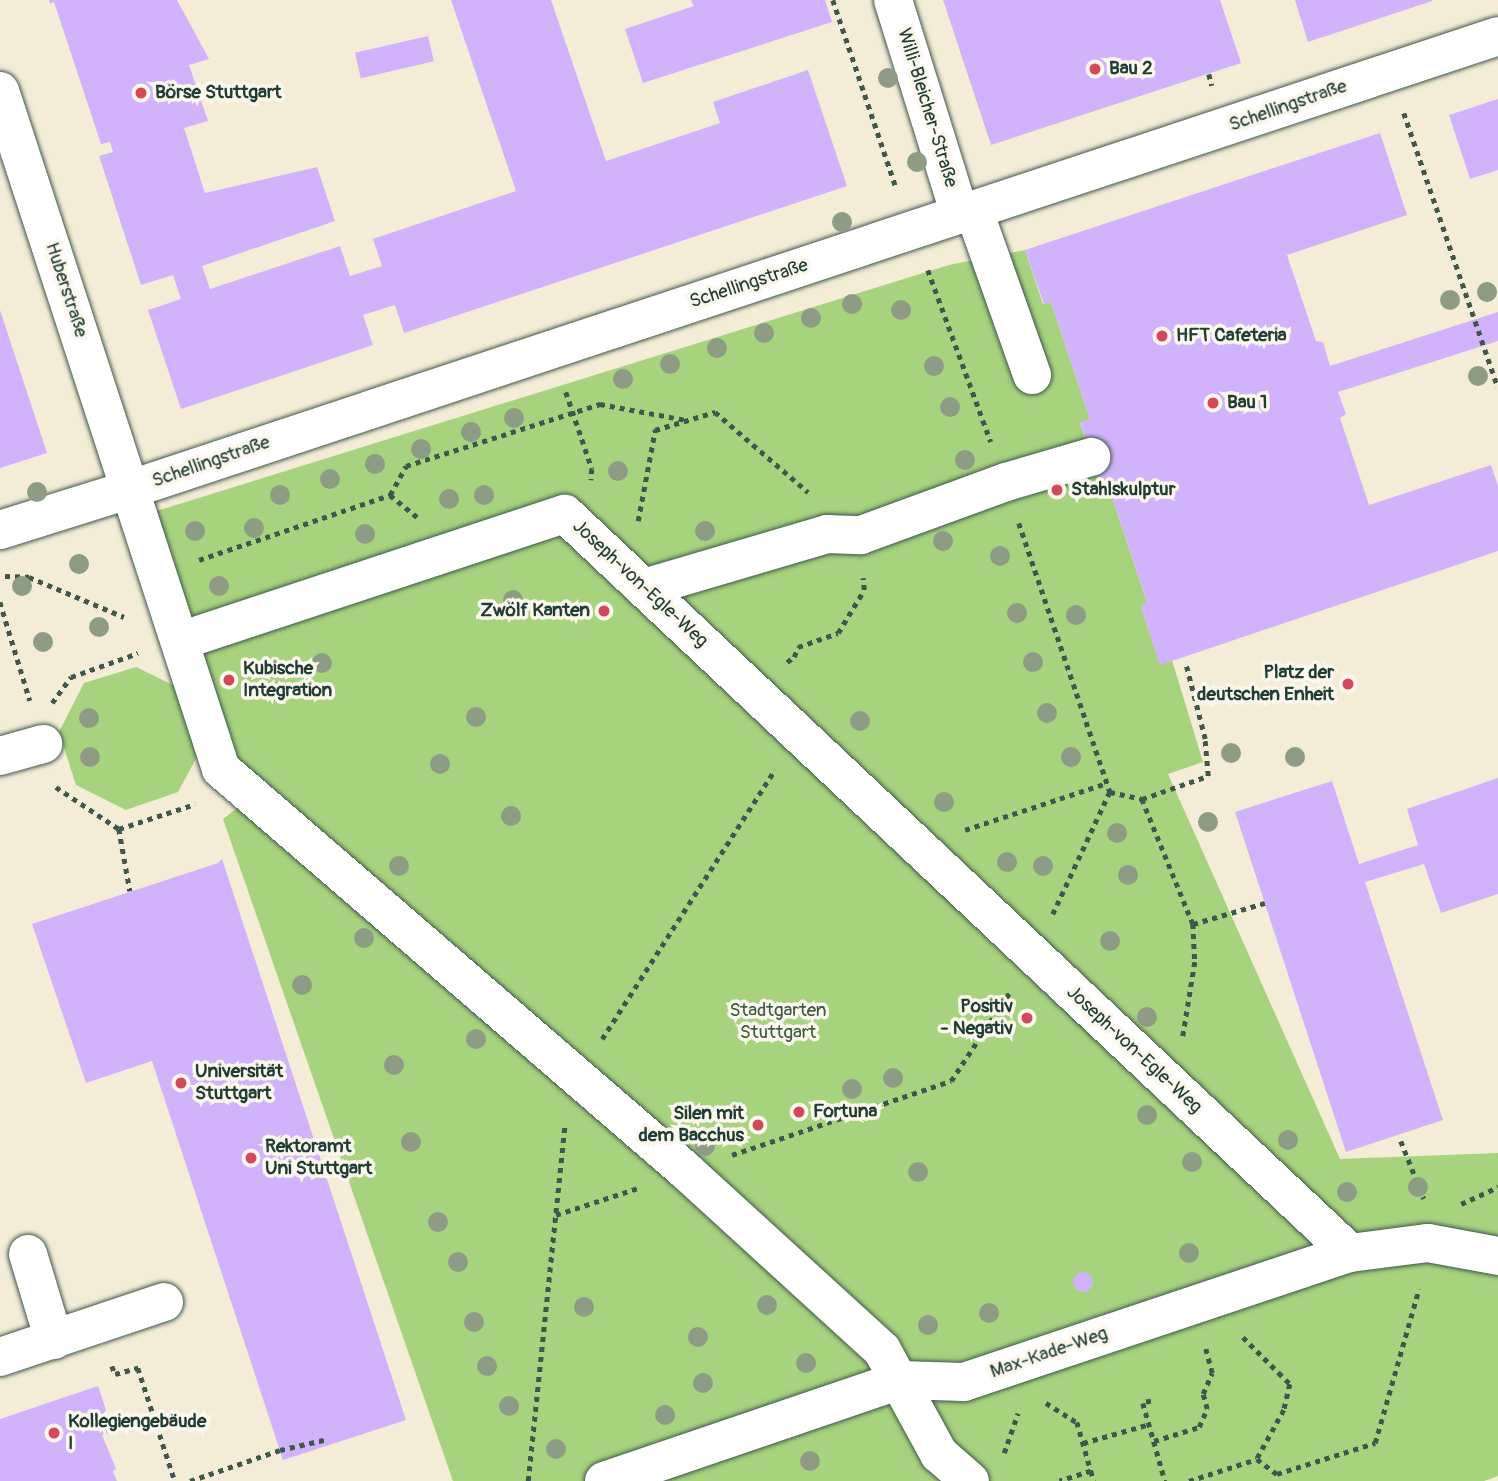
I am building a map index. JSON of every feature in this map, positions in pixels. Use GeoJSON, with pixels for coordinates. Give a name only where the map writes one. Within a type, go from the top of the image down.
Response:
{"type":"FeatureCollection","features":[{"type":"Feature","properties":{"kind":"street","name":"Willi-Bleicher-Straße"},"geometry":{"type":"LineString","coordinates":[[893,0],[967,213],[1031,375]]}},
{"type":"Feature","properties":{"kind":"street","name":"Schellingstraße"},"geometry":{"type":"LineString","coordinates":[[0,530],[1498,36]]}},
{"type":"Feature","properties":{"kind":"street","name":"Huberstraße"},"geometry":{"type":"LineString","coordinates":[[0,91],[131,489],[155,575],[168,636],[221,769]]}},
{"type":"Feature","properties":{"kind":"street"},"geometry":{"type":"LineString","coordinates":[[631,576],[827,534],[860,535],[1006,482],[1091,457]]}},
{"type":"Feature","properties":{"kind":"street","name":"Joseph-von-Egle-Weg"},"geometry":{"type":"LineString","coordinates":[[168,636],[453,551],[565,514],[1350,1253]]}},
{"type":"Feature","properties":{"kind":"street"},"geometry":{"type":"LineString","coordinates":[[0,756],[43,744]]}},
{"type":"Feature","properties":{"kind":"street"},"geometry":{"type":"LineString","coordinates":[[221,769],[686,1171],[882,1350],[939,1454],[970,1481]]}},
{"type":"Feature","properties":{"kind":"street","name":"Max-Kade-Weg"},"geometry":{"type":"LineString","coordinates":[[604,1481],[900,1380],[964,1382],[1350,1253],[1428,1243],[1498,1256]]}},
{"type":"Feature","properties":{"kind":"street"},"geometry":{"type":"LineString","coordinates":[[27,1254],[54,1340]]}},
{"type":"Feature","properties":{"kind":"street"},"geometry":{"type":"LineString","coordinates":[[0,1357],[164,1303]]}},
{"type":"Feature","properties":{"kind":"path"},"geometry":{"type":"LineString","coordinates":[[556,1215],[951,1081],[1034,955],[1110,792],[1006,482],[914,230],[891,176],[833,0]]}},
{"type":"Feature","properties":{"kind":"path"},"geometry":{"type":"LineString","coordinates":[[1410,128],[1498,387]]}},
{"type":"Feature","properties":{"kind":"path"},"geometry":{"type":"LineString","coordinates":[[551,348],[592,469],[591,482],[565,514]]}},
{"type":"Feature","properties":{"kind":"path"},"geometry":{"type":"LineString","coordinates":[[155,575],[390,495],[406,466],[600,404],[689,420]]}},
{"type":"Feature","properties":{"kind":"path"},"geometry":{"type":"LineString","coordinates":[[631,576],[655,430],[715,412],[808,493],[827,534]]}},
{"type":"Feature","properties":{"kind":"path"},"geometry":{"type":"LineString","coordinates":[[390,495],[453,551]]}},
{"type":"Feature","properties":{"kind":"path"},"geometry":{"type":"LineString","coordinates":[[779,668],[794,657],[798,646],[838,633],[864,590],[861,566]]}},
{"type":"Feature","properties":{"kind":"path"},"geometry":{"type":"LineString","coordinates":[[0,575],[29,578],[168,636]]}},
{"type":"Feature","properties":{"kind":"path"},"geometry":{"type":"LineString","coordinates":[[50,705],[71,677],[137,654],[168,636]]}},
{"type":"Feature","properties":{"kind":"path"},"geometry":{"type":"LineString","coordinates":[[1110,792],[1142,799],[1208,776],[1205,739],[1186,665]]}},
{"type":"Feature","properties":{"kind":"path"},"geometry":{"type":"LineString","coordinates":[[600,1043],[778,765]]}},
{"type":"Feature","properties":{"kind":"path"},"geometry":{"type":"LineString","coordinates":[[119,829],[206,800],[221,769]]}},
{"type":"Feature","properties":{"kind":"path"},"geometry":{"type":"LineString","coordinates":[[917,846],[1107,783]]}},
{"type":"Feature","properties":{"kind":"path"},"geometry":{"type":"LineString","coordinates":[[1142,799],[1193,923],[1195,962],[1175,1088]]}},
{"type":"Feature","properties":{"kind":"path"},"geometry":{"type":"LineString","coordinates":[[1193,923],[1265,903]]}},
{"type":"Feature","properties":{"kind":"path"},"geometry":{"type":"LineString","coordinates":[[528,1481],[570,1073]]}},
{"type":"Feature","properties":{"kind":"path"},"geometry":{"type":"LineString","coordinates":[[1257,1459],[1277,1474],[1375,1443],[1423,1274],[1432,1219],[1401,1141]]}},
{"type":"Feature","properties":{"kind":"path"},"geometry":{"type":"LineString","coordinates":[[1189,1481],[1257,1459],[1284,1410],[1290,1384],[1209,1300]]}},
{"type":"Feature","properties":{"kind":"path"},"geometry":{"type":"LineString","coordinates":[[1154,1441],[1199,1427],[1207,1409],[1203,1394],[1212,1373],[1205,1348]]}},
{"type":"Feature","properties":{"kind":"path"},"geometry":{"type":"LineString","coordinates":[[114,1371],[115,1374],[138,1368],[174,1481]]}},
{"type":"Feature","properties":{"kind":"path"},"geometry":{"type":"LineString","coordinates":[[1151,1401],[1143,1403],[1165,1481]]}},
{"type":"Feature","properties":{"kind":"path"},"geometry":{"type":"LineString","coordinates":[[1038,1405],[1047,1403],[1077,1422],[1094,1481]]}},
{"type":"Feature","properties":{"kind":"path"},"geometry":{"type":"LineString","coordinates":[[1005,1459],[1003,1448],[1016,1414],[1023,1411]]}},
{"type":"Feature","properties":{"kind":"path"},"geometry":{"type":"LineString","coordinates":[[1083,1443],[1150,1424]]}},
{"type":"Feature","properties":{"kind":"path"},"geometry":{"type":"LineString","coordinates":[[190,1481],[280,1450],[328,1439]]}},
{"type":"Feature","properties":{"kind":"path"},"geometry":{"type":"LineString","coordinates":[[1060,1481],[1091,1471]]}},
{"type":"Feature","properties":{"kind":"green space","name":"Stadtgarten Stuttgart"},"geometry":{"type":"Polygon","coordinates":[[[1025,250],[1043,304],[1051,302],[1090,419],[1080,423],[1095,468],[1111,494],[1147,602],[1141,607],[1160,664],[1172,660],[1203,762],[1168,774],[1340,1159],[1498,1153],[1498,1476],[1484,1481],[453,1481],[223,819],[236,809],[204,744],[178,792],[126,810],[76,785],[59,732],[84,683],[136,667],[185,691],[134,518],[949,265],[1025,250]]]}},
{"type":"Feature","properties":{"kind":"building"},"geometry":{"type":"Polygon","coordinates":[[[49,0],[177,0],[209,59],[189,65],[208,121],[184,128],[205,193],[317,167],[335,221],[202,266],[210,289],[340,246],[350,276],[382,266],[373,239],[516,191],[451,0],[551,0],[606,161],[720,123],[713,102],[808,70],[847,186],[404,333],[395,305],[363,315],[373,345],[181,409],[148,310],[181,299],[173,275],[141,285],[99,156],[113,152],[110,142],[101,144],[54,2],[50,4],[49,0]]]}},
{"type":"Feature","properties":{"kind":"building"},"geometry":{"type":"Polygon","coordinates":[[[691,0],[825,0],[832,22],[643,83],[625,29],[694,6],[691,0]]]}},
{"type":"Feature","properties":{"kind":"building","name":"Bau 2"},"geometry":{"type":"Polygon","coordinates":[[[943,0],[1220,0],[1241,63],[991,145],[943,0]]]}},
{"type":"Feature","properties":{"kind":"building"},"geometry":{"type":"Polygon","coordinates":[[[1295,0],[1432,0],[1432,1],[1308,42],[1295,0]]]}},
{"type":"Feature","properties":{"kind":"building"},"geometry":{"type":"Polygon","coordinates":[[[428,36],[434,61],[361,78],[355,53],[428,36]]]}},
{"type":"Feature","properties":{"kind":"building"},"geometry":{"type":"Polygon","coordinates":[[[1498,99],[1498,170],[1470,179],[1449,115],[1498,99]]]}},
{"type":"Feature","properties":{"kind":"building","name":"Bau 1"},"geometry":{"type":"Polygon","coordinates":[[[1380,133],[1407,215],[1287,255],[1316,341],[1323,342],[1330,366],[1498,312],[1498,341],[1338,392],[1346,414],[1340,418],[1369,505],[1491,465],[1498,486],[1498,551],[1160,665],[1141,607],[1147,602],[1111,494],[1103,493],[1080,422],[1090,419],[1051,302],[1044,304],[1025,250],[1380,133]]]}},
{"type":"Feature","properties":{"kind":"building"},"geometry":{"type":"Polygon","coordinates":[[[0,310],[47,453],[0,468],[0,310]]]}},
{"type":"Feature","properties":{"kind":"building"},"geometry":{"type":"Polygon","coordinates":[[[1498,778],[1498,894],[1441,913],[1424,864],[1365,882],[1443,1120],[1346,1152],[1235,812],[1332,781],[1359,864],[1418,845],[1407,809],[1498,778]]]}},
{"type":"Feature","properties":{"kind":"building","name":"Rektoramt Uni Stuttgart"},"geometry":{"type":"Polygon","coordinates":[[[222,859],[406,1420],[283,1460],[152,1061],[86,1083],[32,924],[218,863],[222,859]]]}},
{"type":"Feature","properties":{"kind":"building"},"geometry":{"type":"Polygon","coordinates":[[[1083,1272],[1090,1275],[1093,1282],[1090,1289],[1083,1292],[1076,1289],[1073,1282],[1076,1275],[1083,1272]]]}},
{"type":"Feature","properties":{"kind":"building","name":"Kollegiengebäude I"},"geometry":{"type":"Polygon","coordinates":[[[98,1386],[113,1431],[102,1435],[116,1469],[113,1471],[117,1481],[0,1481],[0,1419],[98,1386]]]}},
{"type":"Feature","properties":{"kind":"place","name":"Bau 2"},"geometry":{"type":"Point","coordinates":[1095,69]}},
{"type":"Feature","properties":{"kind":"place","name":"Börse Stuttgart"},"geometry":{"type":"Point","coordinates":[141,93]}},
{"type":"Feature","properties":{"kind":"place","name":"HFT Cafeteria"},"geometry":{"type":"Point","coordinates":[1162,336]}},
{"type":"Feature","properties":{"kind":"place","name":"Bau 1"},"geometry":{"type":"Point","coordinates":[1213,403]}},
{"type":"Feature","properties":{"kind":"place","name":"Stahlskulptur"},"geometry":{"type":"Point","coordinates":[1057,490]}},
{"type":"Feature","properties":{"kind":"place","name":"Zwölf Kanten"},"geometry":{"type":"Point","coordinates":[604,611]}},
{"type":"Feature","properties":{"kind":"place","name":"Kubische Integration"},"geometry":{"type":"Point","coordinates":[229,680]}},
{"type":"Feature","properties":{"kind":"place","name":"Platz der deutschen Enheit"},"geometry":{"type":"Point","coordinates":[1348,684]}},
{"type":"Feature","properties":{"kind":"place","name":"Positiv - Negativ"},"geometry":{"type":"Point","coordinates":[1027,1018]}},
{"type":"Feature","properties":{"kind":"place","name":"Universität Stuttgart"},"geometry":{"type":"Point","coordinates":[181,1083]}},
{"type":"Feature","properties":{"kind":"place","name":"Fortuna"},"geometry":{"type":"Point","coordinates":[799,1112]}},
{"type":"Feature","properties":{"kind":"place","name":"Silen mit dem Bacchus"},"geometry":{"type":"Point","coordinates":[758,1125]}},
{"type":"Feature","properties":{"kind":"place","name":"Rektoramt Uni Stuttgart"},"geometry":{"type":"Point","coordinates":[251,1158]}},
{"type":"Feature","properties":{"kind":"place","name":"Kollegiengebäude I"},"geometry":{"type":"Point","coordinates":[54,1433]}}]}
